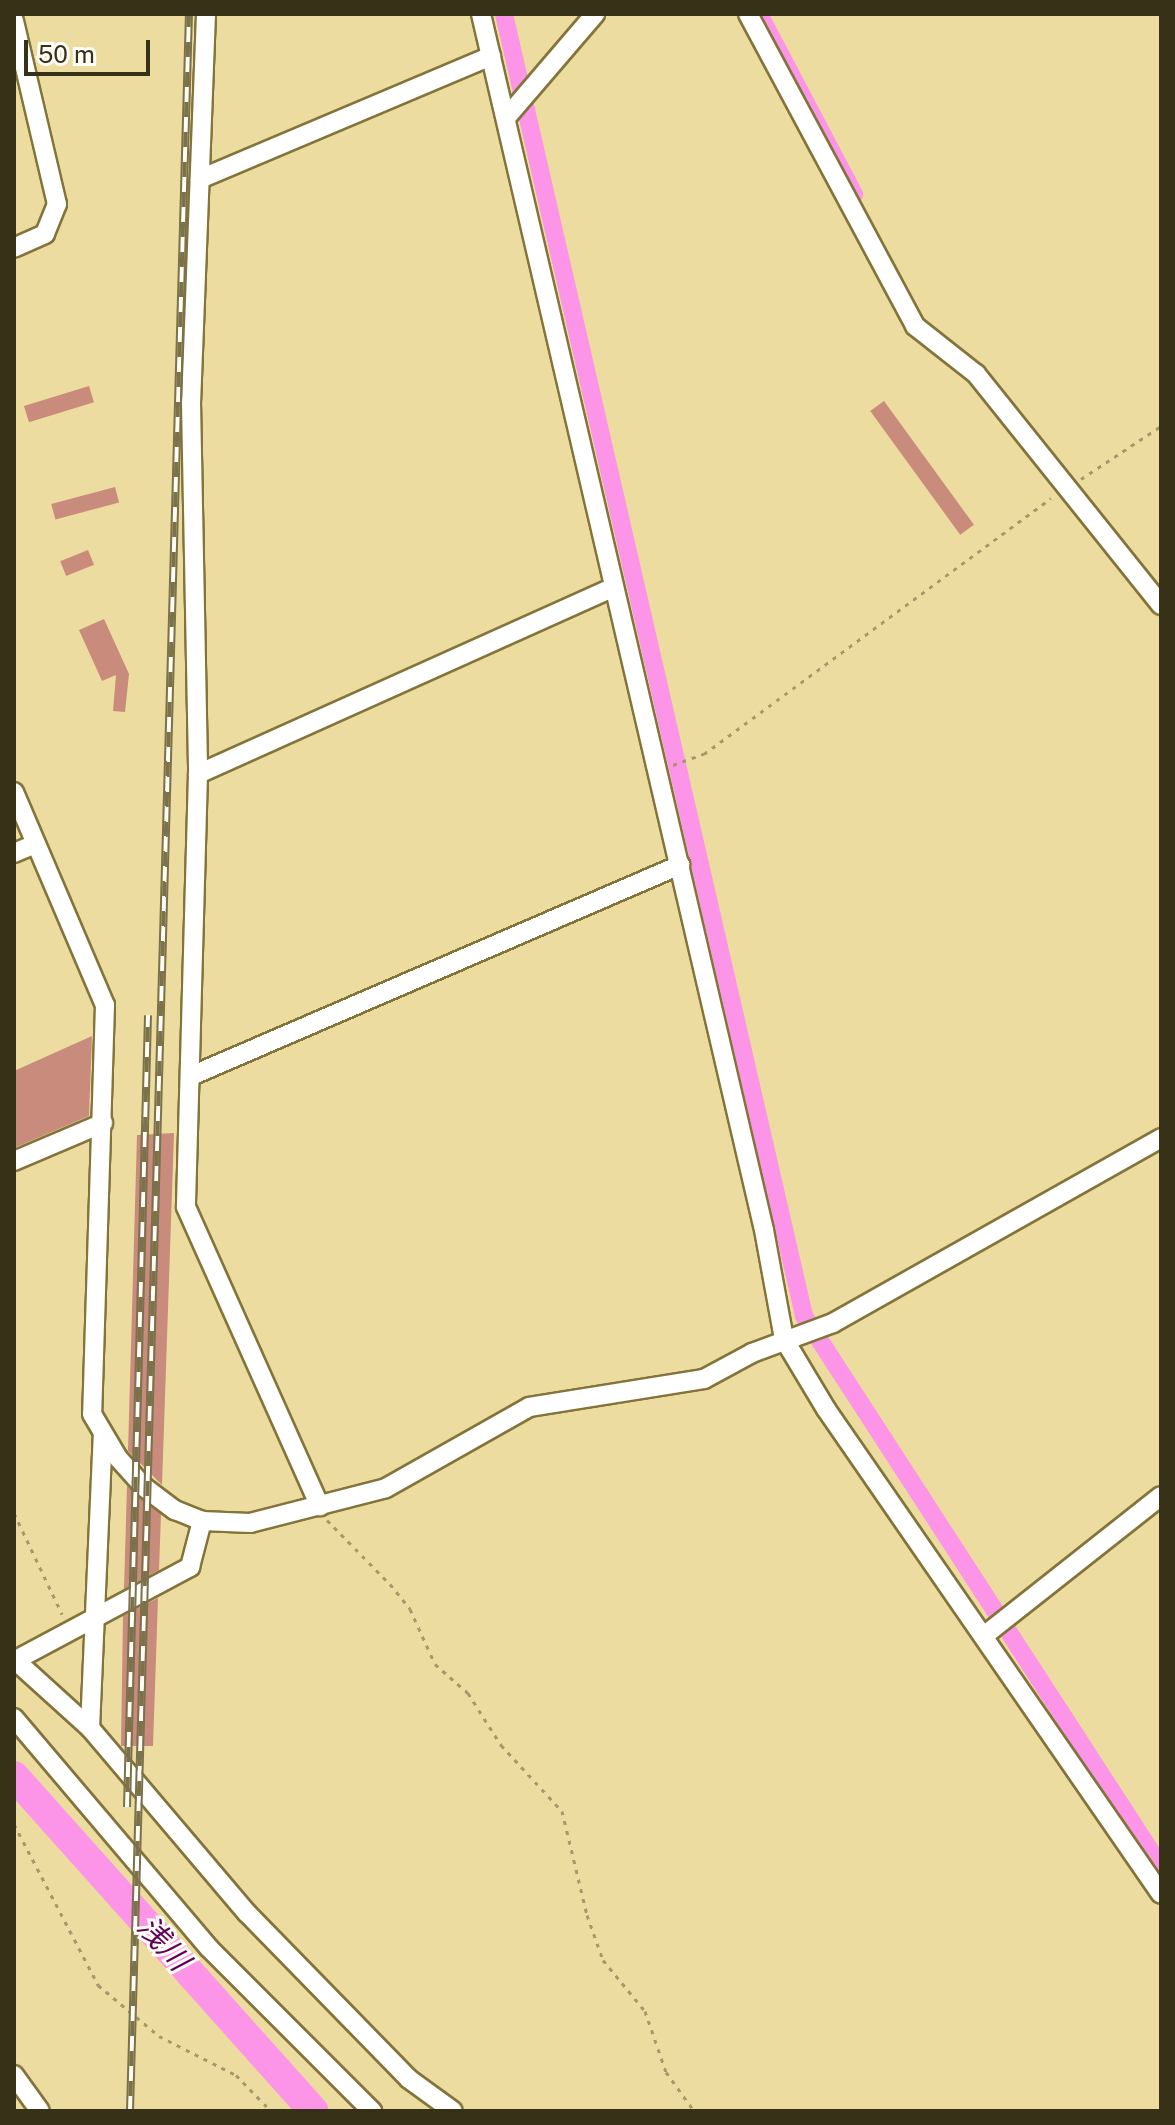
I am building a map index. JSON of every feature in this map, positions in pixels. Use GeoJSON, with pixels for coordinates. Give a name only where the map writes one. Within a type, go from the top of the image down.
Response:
{"type":"FeatureCollection","features":[{"type":"Feature","properties":{"kind":"street"},"geometry":{"type":"LineString","coordinates":[[206,14],[191,402],[198,774],[186,1207],[320,1506]]}},
{"type":"Feature","properties":{"kind":"street"},"geometry":{"type":"LineString","coordinates":[[481,14],[510,114],[612,588],[680,865],[784,1339],[826,1409],[989,1632],[1161,1894]]}},
{"type":"Feature","properties":{"kind":"street"},"geometry":{"type":"LineString","coordinates":[[510,114],[595,14]]}},
{"type":"Feature","properties":{"kind":"street"},"geometry":{"type":"LineString","coordinates":[[748,14],[915,326],[976,374],[1161,605]]}},
{"type":"Feature","properties":{"kind":"street"},"geometry":{"type":"LineString","coordinates":[[14,21],[57,204],[45,234],[14,248]]}},
{"type":"Feature","properties":{"kind":"street"},"geometry":{"type":"LineString","coordinates":[[200,179],[491,56]]}},
{"type":"Feature","properties":{"kind":"street"},"geometry":{"type":"LineString","coordinates":[[198,774],[612,588]]}},
{"type":"Feature","properties":{"kind":"street"},"geometry":{"type":"LineString","coordinates":[[14,792],[105,1005],[92,1414],[144,1487],[175,1510],[202,1521],[250,1523],[386,1488],[529,1407],[676,1387],[784,1339],[804,1337],[1161,1138]]}},
{"type":"Feature","properties":{"kind":"street"},"geometry":{"type":"LineString","coordinates":[[14,853],[35,844]]}},
{"type":"Feature","properties":{"kind":"street"},"geometry":{"type":"LineString","coordinates":[[191,1076],[680,865]]}},
{"type":"Feature","properties":{"kind":"street"},"geometry":{"type":"LineString","coordinates":[[14,1161],[103,1123]]}},
{"type":"Feature","properties":{"kind":"street"},"geometry":{"type":"LineString","coordinates":[[90,1728],[103,1433]]}},
{"type":"Feature","properties":{"kind":"street"},"geometry":{"type":"LineString","coordinates":[[989,1632],[1161,1496]]}},
{"type":"Feature","properties":{"kind":"street"},"geometry":{"type":"LineString","coordinates":[[202,1521],[190,1567],[15,1661],[90,1728],[247,1913],[409,2079],[453,2111]]}},
{"type":"Feature","properties":{"kind":"street"},"geometry":{"type":"LineString","coordinates":[[14,1718],[209,1948],[372,2111]]}},
{"type":"Feature","properties":{"kind":"street"},"geometry":{"type":"LineString","coordinates":[[14,2075],[40,2111]]}},
{"type":"Feature","properties":{"kind":"path"},"geometry":{"type":"LineString","coordinates":[[667,767],[704,754],[1065,488],[1161,426]]}},
{"type":"Feature","properties":{"kind":"path"},"geometry":{"type":"LineString","coordinates":[[320,1506],[331,1528],[410,1609],[435,1664],[468,1693],[501,1745],[562,1811],[587,1915],[603,1960],[645,2011],[666,2072],[694,2111]]}},
{"type":"Feature","properties":{"kind":"path"},"geometry":{"type":"LineString","coordinates":[[14,1513],[70,1631]]}},
{"type":"Feature","properties":{"kind":"path"},"geometry":{"type":"LineString","coordinates":[[14,1824],[98,1985],[159,2036],[236,2075],[271,2111]]}},
{"type":"Feature","properties":{"kind":"building"},"geometry":{"type":"Polygon","coordinates":[[[89,386],[94,402],[29,422],[24,406],[89,386]]]}},
{"type":"Feature","properties":{"kind":"building"},"geometry":{"type":"Polygon","coordinates":[[[884,401],[974,525],[960,535],[870,411],[884,401]]]}},
{"type":"Feature","properties":{"kind":"building"},"geometry":{"type":"Polygon","coordinates":[[[115,487],[119,502],[55,520],[51,504],[115,487]]]}},
{"type":"Feature","properties":{"kind":"building"},"geometry":{"type":"Polygon","coordinates":[[[88,550],[94,565],[66,576],[60,561],[88,550]]]}},
{"type":"Feature","properties":{"kind":"building"},"geometry":{"type":"Polygon","coordinates":[[[104,619],[129,674],[125,712],[113,711],[116,675],[102,681],[79,630],[104,619]]]}},
{"type":"Feature","properties":{"kind":"building"},"geometry":{"type":"Polygon","coordinates":[[[92,1036],[89,1116],[14,1148],[14,1071],[92,1036]]]}},
{"type":"Feature","properties":{"kind":"building"},"geometry":{"type":"Polygon","coordinates":[[[174,1133],[162,1485],[128,1451],[137,1135],[174,1133]]]}},
{"type":"Feature","properties":{"kind":"building"},"geometry":{"type":"Polygon","coordinates":[[[127,1486],[161,1514],[159,1570],[124,1589],[127,1486]]]}},
{"type":"Feature","properties":{"kind":"building"},"geometry":{"type":"Polygon","coordinates":[[[158,1598],[153,1746],[121,1746],[123,1616],[158,1598]]]}},
{"type":"Feature","properties":{"kind":"waterway"},"geometry":{"type":"LineString","coordinates":[[504,14],[804,1316],[1161,1867]]}},
{"type":"Feature","properties":{"kind":"waterway"},"geometry":{"type":"LineString","coordinates":[[759,14],[854,194]]}},
{"type":"Feature","properties":{"kind":"waterway","name":"浅川"},"geometry":{"type":"LineString","coordinates":[[14,1776],[313,2111]]}},
{"type":"Feature","properties":{"kind":"railway"},"geometry":{"type":"LineString","coordinates":[[130,2111],[189,14]]}},
{"type":"Feature","properties":{"kind":"railway"},"geometry":{"type":"LineString","coordinates":[[127,1807],[148,1015]]}}]}
